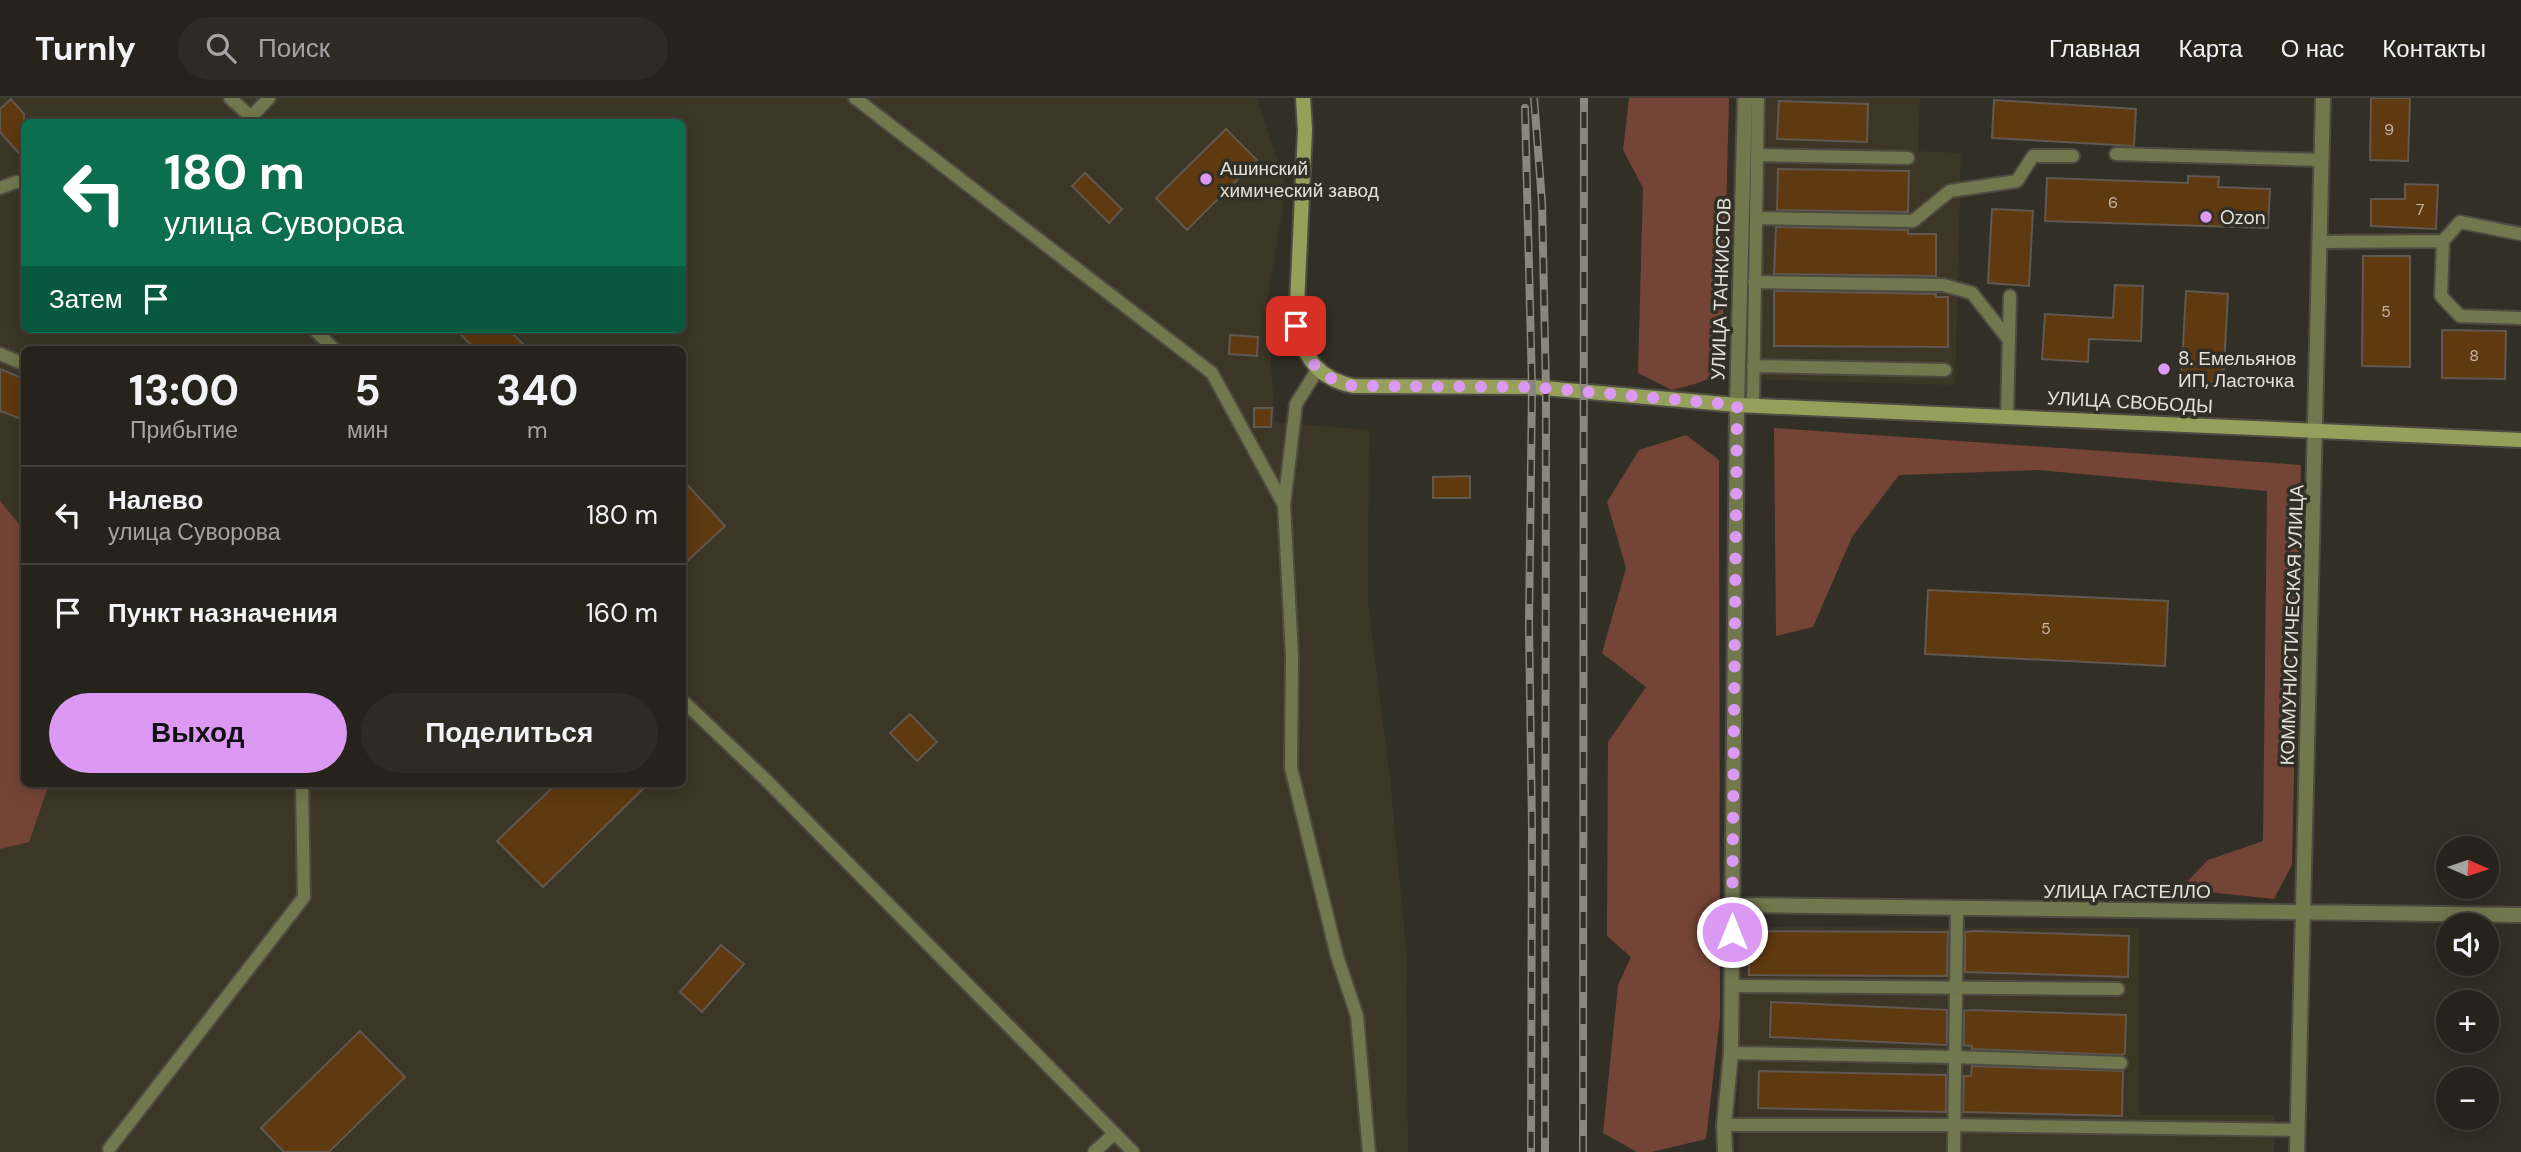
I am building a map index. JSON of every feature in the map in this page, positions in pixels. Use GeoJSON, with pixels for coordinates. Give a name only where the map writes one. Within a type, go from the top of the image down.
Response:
{"type":"FeatureCollection","features":[{"type":"Feature","properties":{"kind":"street"},"geometry":{"type":"LineString","coordinates":[[1303,98],[1296,326],[1302,347],[1318,369]]}},
{"type":"Feature","properties":{"kind":"street","name":"УЛИЦА ТАНКИСТОВ"},"geometry":{"type":"LineString","coordinates":[[1725,1152],[1724,1125],[1731,1053],[1737,405],[1745,98]]}},
{"type":"Feature","properties":{"kind":"street","name":"КОММУНИСТИЧЕСКАЯ УЛИЦА"},"geometry":{"type":"LineString","coordinates":[[2297,1152],[2323,98]]}},
{"type":"Feature","properties":{"kind":"street","name":"УЛИЦА СВОБОДЫ"},"geometry":{"type":"LineString","coordinates":[[1318,369],[1332,381],[1353,386],[1532,387],[1753,406],[2521,440]]}},
{"type":"Feature","properties":{"kind":"street","name":"УЛИЦА ГАСТЕЛЛО"},"geometry":{"type":"LineString","coordinates":[[1732,905],[2521,915]]}},
{"type":"Feature","properties":{"kind":"lane"},"geometry":{"type":"LineString","coordinates":[[230,98],[250,119]]}},
{"type":"Feature","properties":{"kind":"lane"},"geometry":{"type":"LineString","coordinates":[[252,119],[269,98]]}},
{"type":"Feature","properties":{"kind":"lane"},"geometry":{"type":"LineString","coordinates":[[855,98],[1212,373],[1284,505]]}},
{"type":"Feature","properties":{"kind":"lane"},"geometry":{"type":"LineString","coordinates":[[1753,406],[1758,98]]}},
{"type":"Feature","properties":{"kind":"lane"},"geometry":{"type":"LineString","coordinates":[[2116,154],[2322,160]]}},
{"type":"Feature","properties":{"kind":"lane"},"geometry":{"type":"LineString","coordinates":[[1757,155],[1908,158]]}},
{"type":"Feature","properties":{"kind":"lane"},"geometry":{"type":"LineString","coordinates":[[1756,218],[1913,221],[1951,191],[2017,181],[2033,156],[2073,156]]}},
{"type":"Feature","properties":{"kind":"lane"},"geometry":{"type":"LineString","coordinates":[[0,188],[21,182]]}},
{"type":"Feature","properties":{"kind":"lane"},"geometry":{"type":"LineString","coordinates":[[2521,234],[2460,222],[2442,241],[2441,296],[2460,316],[2521,318]]}},
{"type":"Feature","properties":{"kind":"lane"},"geometry":{"type":"LineString","coordinates":[[2320,242],[2442,241]]}},
{"type":"Feature","properties":{"kind":"lane"},"geometry":{"type":"LineString","coordinates":[[1754,282],[1943,285],[1972,293],[2009,340]]}},
{"type":"Feature","properties":{"kind":"lane"},"geometry":{"type":"LineString","coordinates":[[2007,416],[2010,296]]}},
{"type":"Feature","properties":{"kind":"lane"},"geometry":{"type":"LineString","coordinates":[[318,333],[331,346]]}},
{"type":"Feature","properties":{"kind":"lane"},"geometry":{"type":"LineString","coordinates":[[0,354],[21,363]]}},
{"type":"Feature","properties":{"kind":"lane"},"geometry":{"type":"LineString","coordinates":[[1753,366],[1945,370]]}},
{"type":"Feature","properties":{"kind":"lane"},"geometry":{"type":"LineString","coordinates":[[1318,369],[1296,404],[1284,505],[1292,656],[1291,768],[1337,956],[1357,1016],[1368,1152]]}},
{"type":"Feature","properties":{"kind":"lane"},"geometry":{"type":"LineString","coordinates":[[686,703],[765,779],[1133,1152]]}},
{"type":"Feature","properties":{"kind":"lane"},"geometry":{"type":"LineString","coordinates":[[109,1149],[304,897],[302,787]]}},
{"type":"Feature","properties":{"kind":"lane"},"geometry":{"type":"LineString","coordinates":[[1954,1152],[1957,909]]}},
{"type":"Feature","properties":{"kind":"lane"},"geometry":{"type":"LineString","coordinates":[[1732,986],[2118,989]]}},
{"type":"Feature","properties":{"kind":"lane"},"geometry":{"type":"LineString","coordinates":[[1731,1053],[2121,1063]]}},
{"type":"Feature","properties":{"kind":"lane"},"geometry":{"type":"LineString","coordinates":[[1724,1125],[2298,1129]]}},
{"type":"Feature","properties":{"kind":"lane"},"geometry":{"type":"LineString","coordinates":[[1094,1152],[1115,1133]]}},
{"type":"Feature","properties":{"kind":"shaded area"},"geometry":{"type":"Polygon","coordinates":[[[0,98],[1257,98],[1286,188],[1267,302],[1275,422],[1369,430],[1368,604],[1390,777],[1406,948],[1408,1152],[0,1152],[0,98]]]}},
{"type":"Feature","properties":{"kind":"shaded area"},"geometry":{"type":"Polygon","coordinates":[[[1629,98],[1729,98],[1722,373],[1672,390],[1638,373],[1643,188],[1623,150],[1629,98]]]}},
{"type":"Feature","properties":{"kind":"shaded area"},"geometry":{"type":"Polygon","coordinates":[[[1753,98],[1920,98],[1918,151],[1961,153],[1955,385],[1744,379],[1753,98]]]}},
{"type":"Feature","properties":{"kind":"shaded area"},"geometry":{"type":"Polygon","coordinates":[[[1774,428],[2301,465],[2292,865],[2274,899],[2180,889],[2208,860],[2263,841],[2267,491],[2038,470],[1899,475],[1852,537],[1813,627],[1776,636],[1774,428]]]}},
{"type":"Feature","properties":{"kind":"shaded area"},"geometry":{"type":"Polygon","coordinates":[[[1686,435],[1719,460],[1720,1017],[1706,1139],[1652,1152],[1637,1152],[1603,1133],[1618,985],[1631,957],[1607,936],[1608,742],[1646,687],[1602,653],[1626,568],[1607,502],[1639,450],[1686,435]]]}},
{"type":"Feature","properties":{"kind":"shaded area"},"geometry":{"type":"Polygon","coordinates":[[[0,501],[21,526],[21,787],[48,787],[29,842],[0,849],[0,501]]]}},
{"type":"Feature","properties":{"kind":"shaded area"},"geometry":{"type":"Polygon","coordinates":[[[1740,927],[2139,928],[2139,1115],[2274,1115],[2274,1152],[1739,1152],[1740,927]]]}},
{"type":"Feature","properties":{"kind":"building"},"geometry":{"type":"Polygon","coordinates":[[[2371,98],[2410,98],[2408,161],[2370,160],[2371,98]]]}},
{"type":"Feature","properties":{"kind":"building"},"geometry":{"type":"Polygon","coordinates":[[[11,99],[24,114],[24,119],[21,119],[21,156],[0,132],[0,109],[11,99]]]}},
{"type":"Feature","properties":{"kind":"building"},"geometry":{"type":"Polygon","coordinates":[[[1994,100],[2136,109],[2134,146],[1992,138],[1994,100]]]}},
{"type":"Feature","properties":{"kind":"building"},"geometry":{"type":"Polygon","coordinates":[[[1779,101],[1868,104],[1867,142],[1777,139],[1779,101]]]}},
{"type":"Feature","properties":{"kind":"building","name":"Ашинский химический завод"},"geometry":{"type":"Polygon","coordinates":[[[1226,129],[1257,160],[1187,230],[1156,198],[1226,129]]]}},
{"type":"Feature","properties":{"kind":"building"},"geometry":{"type":"Polygon","coordinates":[[[1778,169],[1909,171],[1908,212],[1777,210],[1778,169]]]}},
{"type":"Feature","properties":{"kind":"building"},"geometry":{"type":"Polygon","coordinates":[[[1085,173],[1122,209],[1109,223],[1072,186],[1085,173]]]}},
{"type":"Feature","properties":{"kind":"building"},"geometry":{"type":"Polygon","coordinates":[[[2188,176],[2219,177],[2218,187],[2270,189],[2268,228],[2045,221],[2047,178],[2188,183],[2188,176]]]}},
{"type":"Feature","properties":{"kind":"building"},"geometry":{"type":"Polygon","coordinates":[[[2405,184],[2438,185],[2436,229],[2371,226],[2371,199],[2405,199],[2405,184]]]}},
{"type":"Feature","properties":{"kind":"building"},"geometry":{"type":"Polygon","coordinates":[[[1992,209],[2033,211],[2029,286],[1988,283],[1992,209]]]}},
{"type":"Feature","properties":{"kind":"building"},"geometry":{"type":"Polygon","coordinates":[[[1776,227],[1908,230],[1908,234],[1936,234],[1936,276],[1774,274],[1776,227]]]}},
{"type":"Feature","properties":{"kind":"building"},"geometry":{"type":"Polygon","coordinates":[[[2363,256],[2410,256],[2410,367],[2362,366],[2363,256]]]}},
{"type":"Feature","properties":{"kind":"building"},"geometry":{"type":"Polygon","coordinates":[[[2115,285],[2143,286],[2141,341],[2089,339],[2088,362],[2042,359],[2045,314],[2113,318],[2115,285]]]}},
{"type":"Feature","properties":{"kind":"building"},"geometry":{"type":"Polygon","coordinates":[[[1774,291],[1936,294],[1936,297],[1948,297],[1948,347],[1774,346],[1774,291]]]}},
{"type":"Feature","properties":{"kind":"building"},"geometry":{"type":"Polygon","coordinates":[[[2186,291],[2228,294],[2223,383],[2181,381],[2186,291]]]}},
{"type":"Feature","properties":{"kind":"building"},"geometry":{"type":"Polygon","coordinates":[[[2442,330],[2506,331],[2505,379],[2442,378],[2442,330]]]}},
{"type":"Feature","properties":{"kind":"building"},"geometry":{"type":"Polygon","coordinates":[[[459,333],[512,333],[525,346],[472,346],[459,333]]]}},
{"type":"Feature","properties":{"kind":"building"},"geometry":{"type":"Polygon","coordinates":[[[1230,335],[1258,337],[1257,356],[1229,354],[1230,335]]]}},
{"type":"Feature","properties":{"kind":"building"},"geometry":{"type":"Polygon","coordinates":[[[0,369],[21,378],[21,419],[0,411],[0,369]]]}},
{"type":"Feature","properties":{"kind":"building"},"geometry":{"type":"Polygon","coordinates":[[[1254,408],[1272,408],[1271,427],[1254,427],[1254,408]]]}},
{"type":"Feature","properties":{"kind":"building"},"geometry":{"type":"Polygon","coordinates":[[[1470,476],[1470,498],[1433,498],[1433,477],[1470,476]]]}},
{"type":"Feature","properties":{"kind":"building"},"geometry":{"type":"Polygon","coordinates":[[[686,483],[725,526],[686,562],[686,483]]]}},
{"type":"Feature","properties":{"kind":"building"},"geometry":{"type":"Polygon","coordinates":[[[1928,590],[2168,601],[2165,666],[1925,654],[1928,590]]]}},
{"type":"Feature","properties":{"kind":"building"},"geometry":{"type":"Polygon","coordinates":[[[910,714],[937,742],[917,761],[890,733],[910,714]]]}},
{"type":"Feature","properties":{"kind":"building"},"geometry":{"type":"Polygon","coordinates":[[[553,787],[645,787],[543,887],[497,841],[553,787]]]}},
{"type":"Feature","properties":{"kind":"building"},"geometry":{"type":"Polygon","coordinates":[[[1749,931],[1948,932],[1947,976],[1749,975],[1749,931]]]}},
{"type":"Feature","properties":{"kind":"building"},"geometry":{"type":"Polygon","coordinates":[[[1965,932],[2129,936],[2128,977],[1965,972],[1965,932]]]}},
{"type":"Feature","properties":{"kind":"building"},"geometry":{"type":"Polygon","coordinates":[[[721,945],[744,964],[702,1012],[680,992],[721,945]]]}},
{"type":"Feature","properties":{"kind":"building"},"geometry":{"type":"Polygon","coordinates":[[[1771,1002],[1947,1010],[1947,1045],[1770,1037],[1771,1002]]]}},
{"type":"Feature","properties":{"kind":"building"},"geometry":{"type":"Polygon","coordinates":[[[1964,1011],[2126,1015],[2125,1053],[1972,1049],[1972,1046],[1964,1045],[1964,1011]]]}},
{"type":"Feature","properties":{"kind":"building"},"geometry":{"type":"Polygon","coordinates":[[[360,1031],[405,1077],[329,1152],[284,1152],[261,1128],[360,1031]]]}},
{"type":"Feature","properties":{"kind":"building"},"geometry":{"type":"Polygon","coordinates":[[[1972,1066],[2123,1071],[2122,1116],[1963,1112],[1964,1076],[1971,1076],[1972,1066]]]}},
{"type":"Feature","properties":{"kind":"building"},"geometry":{"type":"Polygon","coordinates":[[[1759,1071],[1946,1075],[1946,1112],[1758,1108],[1759,1071]]]}},
{"type":"Feature","properties":{"kind":"railway"},"geometry":{"type":"LineString","coordinates":[[1534,98],[1542,202],[1546,389],[1545,1152]]}},
{"type":"Feature","properties":{"kind":"railway"},"geometry":{"type":"LineString","coordinates":[[1583,1152],[1584,98]]}},
{"type":"Feature","properties":{"kind":"railway"},"geometry":{"type":"LineString","coordinates":[[1525,108],[1532,387],[1529,625],[1532,826],[1531,1152]]}},
{"type":"Feature","properties":{"kind":"place","name":"Ашинский химический завод"},"geometry":{"type":"Point","coordinates":[1206,179]}},
{"type":"Feature","properties":{"kind":"place","name":"Ozon"},"geometry":{"type":"Point","coordinates":[2206,217]}},
{"type":"Feature","properties":{"kind":"place","name":"8. Емельянов ИП, Ласточка"},"geometry":{"type":"Point","coordinates":[2164,369]}},
{"type":"Feature","properties":{"kind":"route"},"geometry":{"type":"LineString","coordinates":[[1296,326],[1302,347],[1318,369],[1332,381],[1353,386],[1532,387],[1737,405],[1732,932]]}}]}
